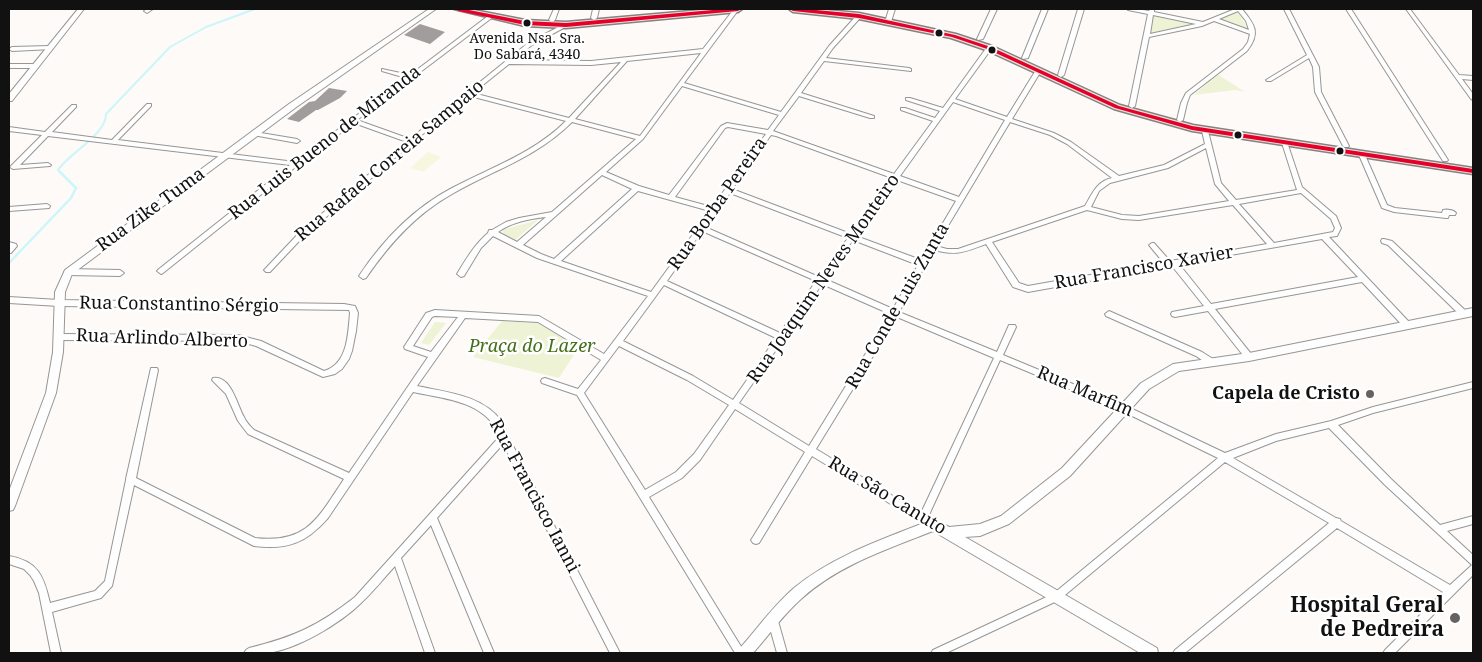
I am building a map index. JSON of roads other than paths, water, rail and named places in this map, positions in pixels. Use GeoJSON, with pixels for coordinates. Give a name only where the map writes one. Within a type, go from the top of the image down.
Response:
{"type":"FeatureCollection","features":[{"type":"Feature","properties":{"kind":"main road"},"geometry":{"type":"LineString","coordinates":[[458,9],[552,20],[594,18],[635,11],[680,9]]}},
{"type":"Feature","properties":{"kind":"main road"},"geometry":{"type":"LineString","coordinates":[[477,10],[490,17],[525,23],[566,25],[737,9]]}},
{"type":"Feature","properties":{"kind":"main road"},"geometry":{"type":"LineString","coordinates":[[793,9],[859,16],[890,16],[989,48],[1038,72],[1130,112],[1206,131],[1346,146],[1473,164]]}},
{"type":"Feature","properties":{"kind":"main road"},"geometry":{"type":"LineString","coordinates":[[842,9],[890,16],[980,39],[1132,106],[1180,120],[1285,143],[1473,171]]}},
{"type":"Feature","properties":{"kind":"street"},"geometry":{"type":"LineString","coordinates":[[9,99],[81,9]]}},
{"type":"Feature","properties":{"kind":"street","name":"Rua Zike Tuma"},"geometry":{"type":"LineString","coordinates":[[68,272],[255,134],[433,9]]}},
{"type":"Feature","properties":{"kind":"street"},"geometry":{"type":"LineString","coordinates":[[552,20],[556,9]]}},
{"type":"Feature","properties":{"kind":"street"},"geometry":{"type":"LineString","coordinates":[[594,18],[596,9]]}},
{"type":"Feature","properties":{"kind":"street"},"geometry":{"type":"LineString","coordinates":[[517,246],[641,138],[737,9]]}},
{"type":"Feature","properties":{"kind":"street"},"geometry":{"type":"LineString","coordinates":[[980,39],[994,9]]}},
{"type":"Feature","properties":{"kind":"street"},"geometry":{"type":"LineString","coordinates":[[1026,58],[1045,9]]}},
{"type":"Feature","properties":{"kind":"street"},"geometry":{"type":"LineString","coordinates":[[1061,75],[1082,9]]}},
{"type":"Feature","properties":{"kind":"street"},"geometry":{"type":"LineString","coordinates":[[1130,9],[1152,11],[1202,24]]}},
{"type":"Feature","properties":{"kind":"street"},"geometry":{"type":"LineString","coordinates":[[1146,36],[1202,24],[1239,9],[1253,33],[1249,48],[1215,70],[1189,94],[1184,102],[1180,120]]}},
{"type":"Feature","properties":{"kind":"street"},"geometry":{"type":"LineString","coordinates":[[1286,9],[1317,70],[1316,88],[1346,146]]}},
{"type":"Feature","properties":{"kind":"street"},"geometry":{"type":"LineString","coordinates":[[1348,9],[1445,160]]}},
{"type":"Feature","properties":{"kind":"street"},"geometry":{"type":"LineString","coordinates":[[1408,9],[1473,98]]}},
{"type":"Feature","properties":{"kind":"street"},"geometry":{"type":"LineString","coordinates":[[717,11],[727,22]]}},
{"type":"Feature","properties":{"kind":"street"},"geometry":{"type":"LineString","coordinates":[[1132,106],[1152,11]]}},
{"type":"Feature","properties":{"kind":"street","name":"Rua Borba Pereira"},"geometry":{"type":"LineString","coordinates":[[580,393],[663,282],[822,59],[859,16]]}},
{"type":"Feature","properties":{"kind":"street","name":"Rua Luis Bueno de Miranda"},"geometry":{"type":"LineString","coordinates":[[162,271],[296,164],[490,17]]}},
{"type":"Feature","properties":{"kind":"street"},"geometry":{"type":"LineString","coordinates":[[1214,19],[1253,33]]}},
{"type":"Feature","properties":{"kind":"street","name":"Rua Rafael Correia Sampaio"},"geometry":{"type":"LineString","coordinates":[[268,270],[301,235],[411,141],[530,44],[566,25]]}},
{"type":"Feature","properties":{"kind":"street"},"geometry":{"type":"LineString","coordinates":[[12,49],[50,48]]}},
{"type":"Feature","properties":{"kind":"street","name":"Rua Joaquim Neves Monteiro"},"geometry":{"type":"LineString","coordinates":[[644,495],[679,475],[692,464],[852,236],[989,48]]}},
{"type":"Feature","properties":{"kind":"street"},"geometry":{"type":"LineString","coordinates":[[509,62],[561,64],[704,51]]}},
{"type":"Feature","properties":{"kind":"street"},"geometry":{"type":"LineString","coordinates":[[1269,80],[1310,55]]}},
{"type":"Feature","properties":{"kind":"street"},"geometry":{"type":"LineString","coordinates":[[363,276],[385,246],[423,209],[457,188],[527,154],[573,119],[626,59]]}},
{"type":"Feature","properties":{"kind":"street"},"geometry":{"type":"LineString","coordinates":[[822,59],[910,70]]}},
{"type":"Feature","properties":{"kind":"street"},"geometry":{"type":"LineString","coordinates":[[9,66],[36,66]]}},
{"type":"Feature","properties":{"kind":"street"},"geometry":{"type":"LineString","coordinates":[[384,70],[410,77]]}},
{"type":"Feature","properties":{"kind":"street","name":"Rua Conde Luis Zunta"},"geometry":{"type":"LineString","coordinates":[[756,540],[895,313],[932,247],[1038,72]]}},
{"type":"Feature","properties":{"kind":"street"},"geometry":{"type":"LineString","coordinates":[[1458,77],[1473,78]]}},
{"type":"Feature","properties":{"kind":"street"},"geometry":{"type":"LineString","coordinates":[[680,84],[782,114]]}},
{"type":"Feature","properties":{"kind":"street"},"geometry":{"type":"LineString","coordinates":[[469,94],[573,119],[641,138]]}},
{"type":"Feature","properties":{"kind":"street"},"geometry":{"type":"LineString","coordinates":[[798,94],[872,116]]}},
{"type":"Feature","properties":{"kind":"street"},"geometry":{"type":"LineString","coordinates":[[908,100],[944,110]]}},
{"type":"Feature","properties":{"kind":"street"},"geometry":{"type":"LineString","coordinates":[[952,100],[1044,131],[1069,143],[1117,178]]}},
{"type":"Feature","properties":{"kind":"street"},"geometry":{"type":"LineString","coordinates":[[114,141],[149,105]]}},
{"type":"Feature","properties":{"kind":"street"},"geometry":{"type":"LineString","coordinates":[[11,167],[74,106]]}},
{"type":"Feature","properties":{"kind":"street"},"geometry":{"type":"LineString","coordinates":[[903,109],[937,120]]}},
{"type":"Feature","properties":{"kind":"street"},"geometry":{"type":"LineString","coordinates":[[353,121],[411,141]]}},
{"type":"Feature","properties":{"kind":"street"},"geometry":{"type":"LineString","coordinates":[[670,198],[724,126],[777,134],[960,200]]}},
{"type":"Feature","properties":{"kind":"street"},"geometry":{"type":"LineString","coordinates":[[9,129],[296,164]]}},
{"type":"Feature","properties":{"kind":"street"},"geometry":{"type":"LineString","coordinates":[[1206,131],[1207,145],[1216,180],[1272,245]]}},
{"type":"Feature","properties":{"kind":"street"},"geometry":{"type":"LineString","coordinates":[[255,134],[297,141]]}},
{"type":"Feature","properties":{"kind":"street"},"geometry":{"type":"LineString","coordinates":[[1285,143],[1298,186],[1335,219],[1338,228],[1337,232],[1324,236],[1362,279],[1407,325]]}},
{"type":"Feature","properties":{"kind":"street"},"geometry":{"type":"LineString","coordinates":[[1087,208],[1101,186],[1117,178],[1166,167],[1207,145]]}},
{"type":"Feature","properties":{"kind":"street"},"geometry":{"type":"LineString","coordinates":[[1362,155],[1384,206],[1394,210],[1446,216],[1449,212]]}},
{"type":"Feature","properties":{"kind":"street"},"geometry":{"type":"LineString","coordinates":[[11,167],[48,165]]}},
{"type":"Feature","properties":{"kind":"street"},"geometry":{"type":"LineString","coordinates":[[602,173],[637,188],[714,210]]}},
{"type":"Feature","properties":{"kind":"street"},"geometry":{"type":"LineString","coordinates":[[555,262],[637,188]]}},
{"type":"Feature","properties":{"kind":"street"},"geometry":{"type":"LineString","coordinates":[[728,190],[923,264]]}},
{"type":"Feature","properties":{"kind":"street"},"geometry":{"type":"LineString","coordinates":[[932,247],[947,251],[958,251],[1087,208],[1132,218],[1302,191]]}},
{"type":"Feature","properties":{"kind":"street"},"geometry":{"type":"LineString","coordinates":[[9,209],[47,206]]}},
{"type":"Feature","properties":{"kind":"street"},"geometry":{"type":"LineString","coordinates":[[461,274],[474,251],[491,232],[519,219],[554,214]]}},
{"type":"Feature","properties":{"kind":"street","name":"Rua Marfim"},"geometry":{"type":"LineString","coordinates":[[700,228],[895,313],[1123,408],[1225,458],[1337,522],[1451,591]]}},
{"type":"Feature","properties":{"kind":"street"},"geometry":{"type":"LineString","coordinates":[[491,232],[517,246],[555,262],[653,295]]}},
{"type":"Feature","properties":{"kind":"street","name":"Rua Francisco Xavier"},"geometry":{"type":"LineString","coordinates":[[988,242],[1016,285],[1023,289],[1324,236]]}},
{"type":"Feature","properties":{"kind":"street"},"geometry":{"type":"LineString","coordinates":[[1384,241],[1390,243],[1469,314]]}},
{"type":"Feature","properties":{"kind":"street"},"geometry":{"type":"LineString","coordinates":[[9,244],[14,246],[9,251]]}},
{"type":"Feature","properties":{"kind":"street"},"geometry":{"type":"LineString","coordinates":[[1152,244],[1210,308],[1249,357]]}},
{"type":"Feature","properties":{"kind":"street"},"geometry":{"type":"LineString","coordinates":[[9,506],[51,393],[58,352],[58,303],[63,281],[68,272],[120,273]]}},
{"type":"Feature","properties":{"kind":"street"},"geometry":{"type":"LineString","coordinates":[[1175,314],[1362,279]]}},
{"type":"Feature","properties":{"kind":"street"},"geometry":{"type":"LineString","coordinates":[[663,282],[781,337]]}},
{"type":"Feature","properties":{"kind":"street","name":"Rua Constantino Sérgio"},"geometry":{"type":"LineString","coordinates":[[9,300],[58,303],[349,307]]}},
{"type":"Feature","properties":{"kind":"street","name":"Rua Arlindo Alberto"},"geometry":{"type":"LineString","coordinates":[[58,336],[238,338],[258,343],[323,374],[334,371],[344,362],[354,313],[349,307]]}},
{"type":"Feature","properties":{"kind":"street"},"geometry":{"type":"LineString","coordinates":[[433,356],[409,348],[408,345],[432,313],[539,319],[606,359]]}},
{"type":"Feature","properties":{"kind":"street"},"geometry":{"type":"LineString","coordinates":[[130,479],[254,542],[271,545],[294,542],[314,528],[464,314]]}},
{"type":"Feature","properties":{"kind":"street"},"geometry":{"type":"LineString","coordinates":[[1109,314],[1199,354],[1210,361]]}},
{"type":"Feature","properties":{"kind":"street"},"geometry":{"type":"LineString","coordinates":[[947,532],[980,530],[1005,520],[1066,472],[1145,386],[1177,366],[1249,357],[1469,314]]}},
{"type":"Feature","properties":{"kind":"street"},"geometry":{"type":"LineString","coordinates":[[745,653],[798,594],[817,580],[929,522],[1012,327]]}},
{"type":"Feature","properties":{"kind":"street","name":"Rua São Canuto"},"geometry":{"type":"LineString","coordinates":[[619,342],[690,378],[734,406],[812,450],[929,522],[1152,653]]}},
{"type":"Feature","properties":{"kind":"street"},"geometry":{"type":"LineString","coordinates":[[46,609],[98,595],[109,584],[154,370]]}},
{"type":"Feature","properties":{"kind":"street"},"geometry":{"type":"LineString","coordinates":[[216,380],[231,393],[240,419],[252,432],[350,478]]}},
{"type":"Feature","properties":{"kind":"street"},"geometry":{"type":"LineString","coordinates":[[545,381],[580,393],[740,653]]}},
{"type":"Feature","properties":{"kind":"street"},"geometry":{"type":"LineString","coordinates":[[937,653],[1056,597],[1225,458],[1276,438],[1331,424],[1373,410],[1473,385]]}},
{"type":"Feature","properties":{"kind":"street","name":"Rua Francisco Ianni"},"geometry":{"type":"LineString","coordinates":[[411,388],[482,408],[498,421],[504,437],[615,653]]}},
{"type":"Feature","properties":{"kind":"street"},"geometry":{"type":"LineString","coordinates":[[1331,424],[1388,482],[1473,561]]}},
{"type":"Feature","properties":{"kind":"street"},"geometry":{"type":"LineString","coordinates":[[250,653],[304,637],[332,623],[358,600],[398,559],[504,437]]}},
{"type":"Feature","properties":{"kind":"street"},"geometry":{"type":"LineString","coordinates":[[433,519],[489,653]]}},
{"type":"Feature","properties":{"kind":"street"},"geometry":{"type":"LineString","coordinates":[[1440,530],[1473,520]]}},
{"type":"Feature","properties":{"kind":"street"},"geometry":{"type":"LineString","coordinates":[[1178,653],[1337,522]]}},
{"type":"Feature","properties":{"kind":"street"},"geometry":{"type":"LineString","coordinates":[[398,559],[430,653]]}},
{"type":"Feature","properties":{"kind":"street"},"geometry":{"type":"LineString","coordinates":[[9,560],[27,567],[37,575],[43,585],[46,609],[56,653]]}},
{"type":"Feature","properties":{"kind":"street"},"geometry":{"type":"LineString","coordinates":[[1388,653],[1473,569]]}},
{"type":"Feature","properties":{"kind":"street"},"geometry":{"type":"LineString","coordinates":[[773,621],[782,653]]}},
{"type":"Feature","properties":{"kind":"waterway"},"geometry":{"type":"LineString","coordinates":[[9,263],[71,198],[76,188],[58,170],[94,136],[104,122],[106,114],[170,47],[206,27],[255,9]]}},
{"type":"Feature","properties":{"kind":"place","name":"Avenida Nsa. Sra. Do Sabará, 4340"},"geometry":{"type":"Point","coordinates":[527,23]}},
{"type":"Feature","properties":{"kind":"place","name":"Capela de Cristo"},"geometry":{"type":"Point","coordinates":[1370,394]}},
{"type":"Feature","properties":{"kind":"place","name":"Hospital Geral de Pedreira"},"geometry":{"type":"Point","coordinates":[1455,618]}},
{"type":"Feature","properties":{"kind":"park label","name":"Praça do Lazer"},"geometry":{"type":"Point","coordinates":[532,347]}}]}
